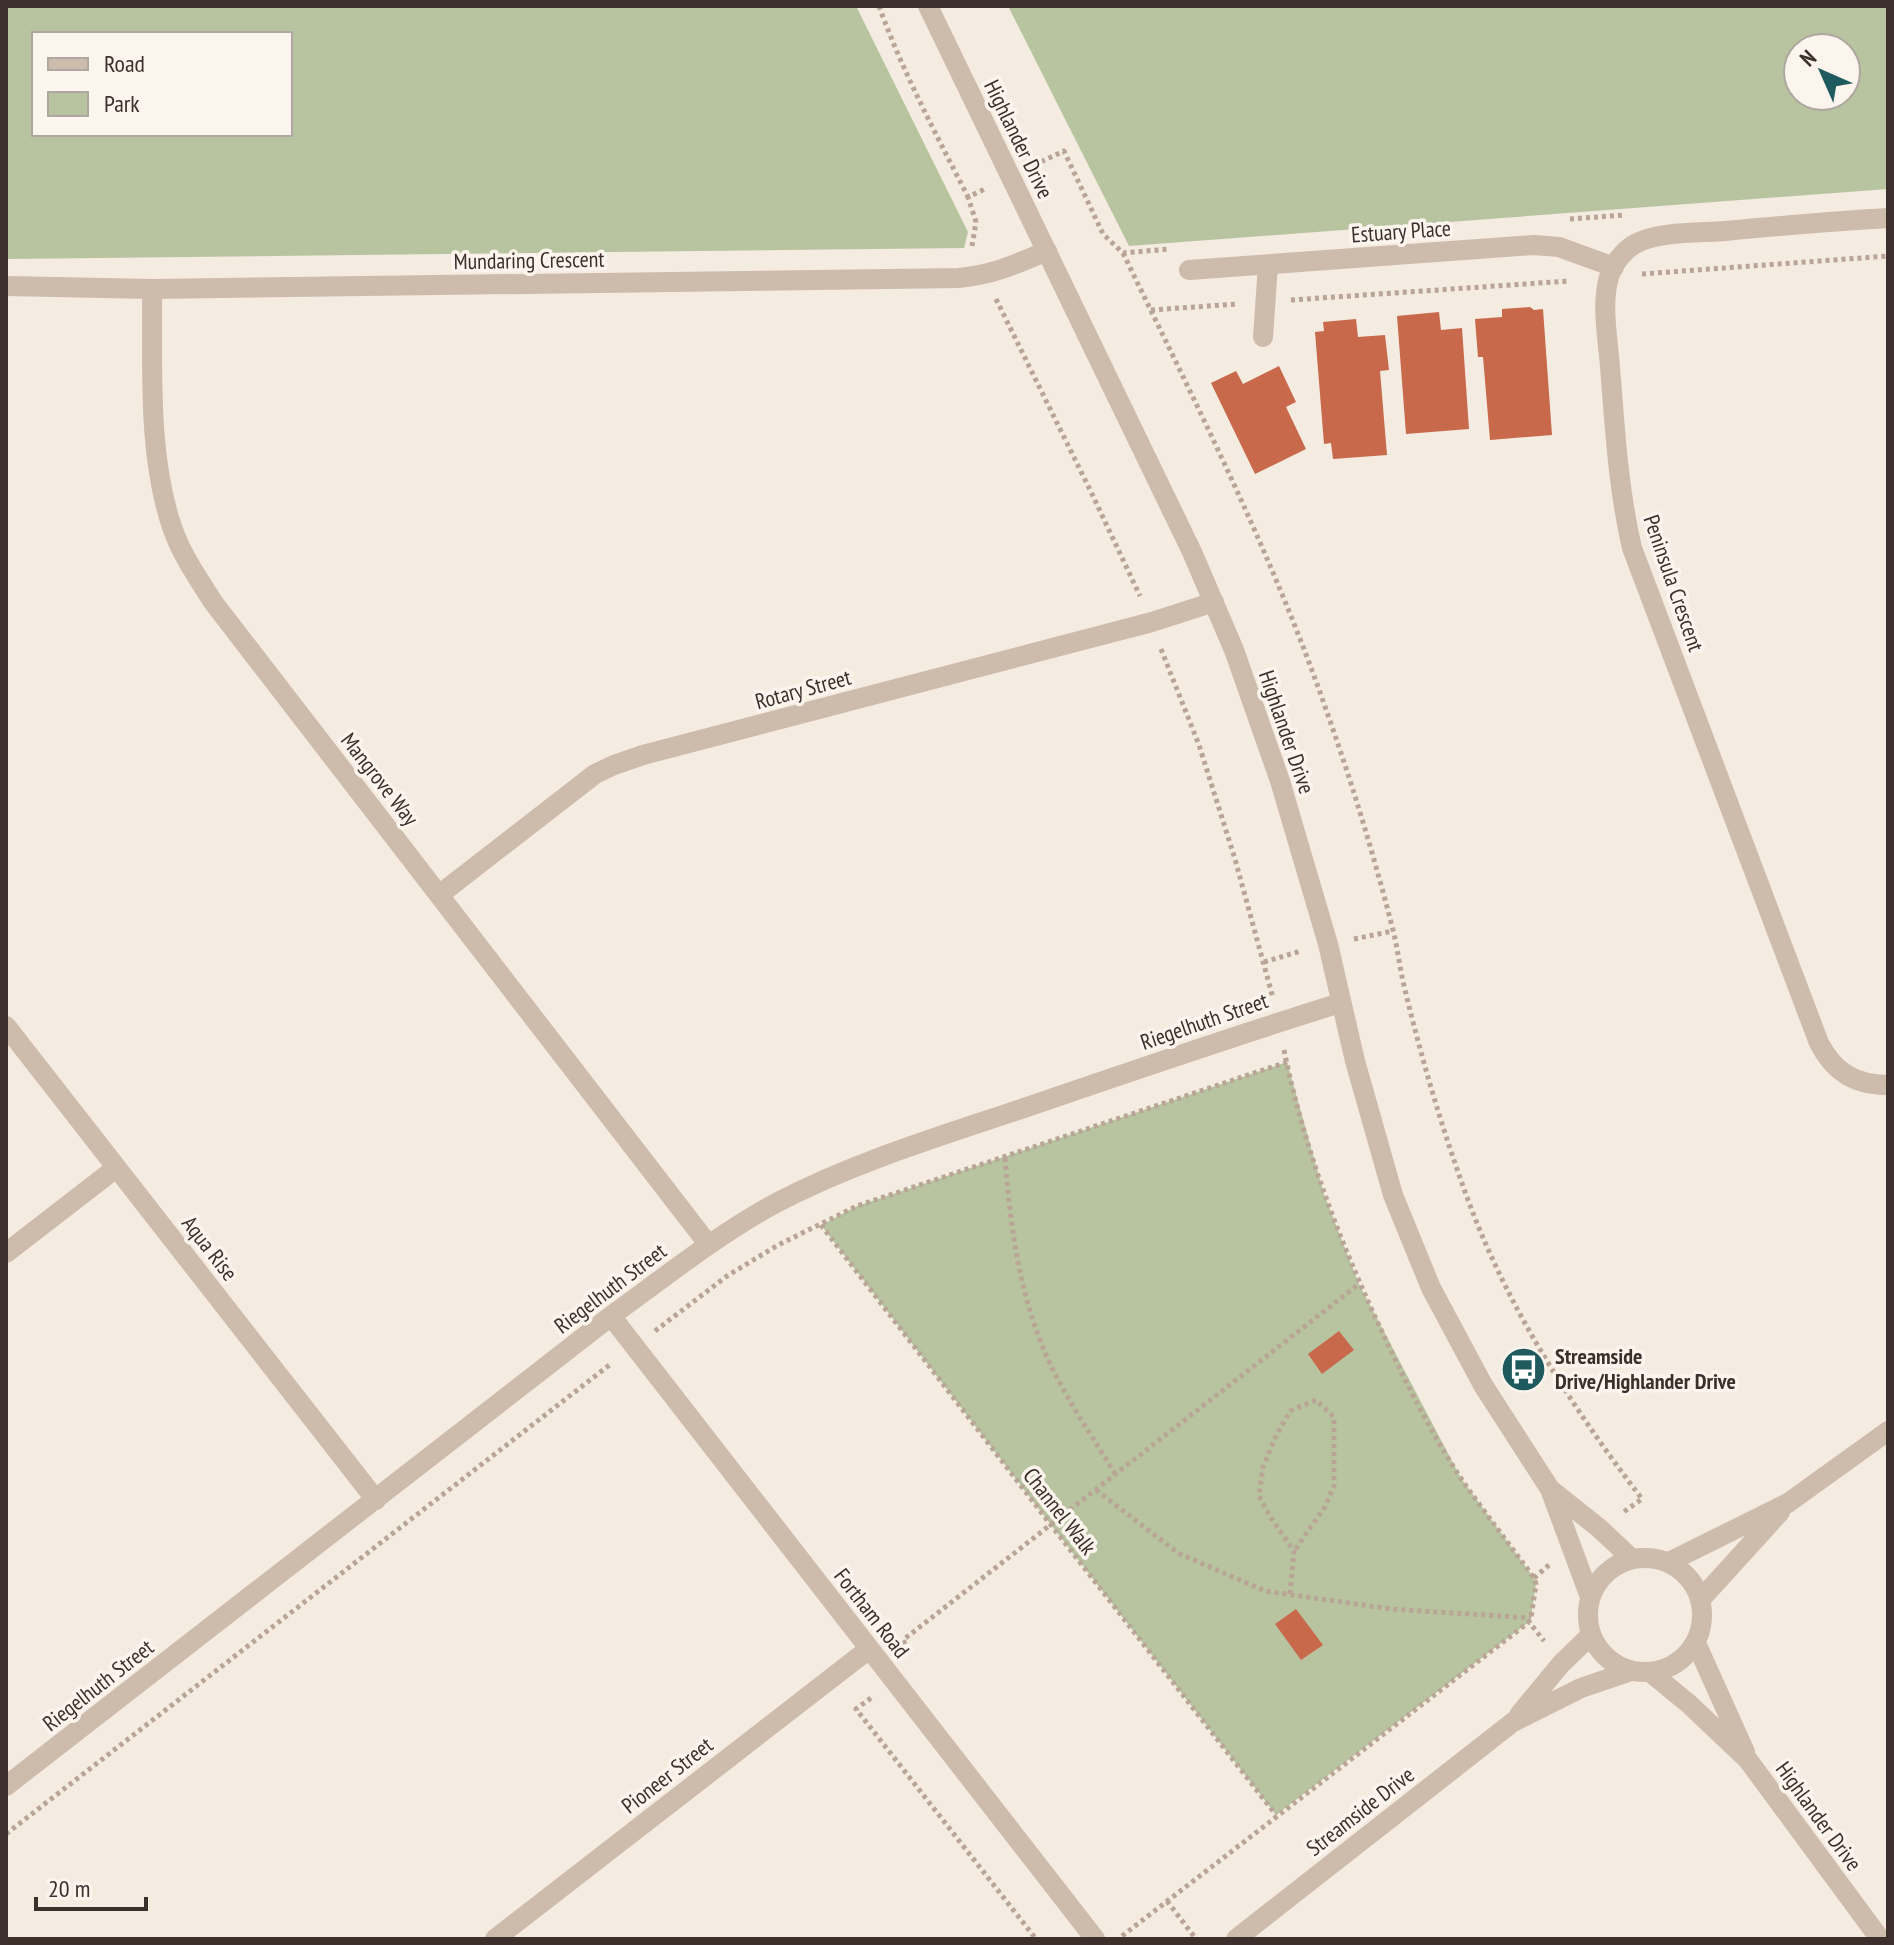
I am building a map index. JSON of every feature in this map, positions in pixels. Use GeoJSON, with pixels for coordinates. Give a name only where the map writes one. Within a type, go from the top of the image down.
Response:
{"type":"FeatureCollection","features":[{"type":"Feature","properties":{"kind":"street","name":"Highlander Drive"},"geometry":{"type":"LineString","coordinates":[[928,6],[1185,538],[1234,650],[1280,781],[1328,944],[1340,1003],[1393,1195],[1431,1288],[1483,1385],[1550,1489],[1590,1597]]}},
{"type":"Feature","properties":{"kind":"street"},"geometry":{"type":"LineString","coordinates":[[1611,272],[1633,245],[1658,237],[1888,218]]}},
{"type":"Feature","properties":{"kind":"street","name":"Estuary Place"},"geometry":{"type":"LineString","coordinates":[[1189,270],[1534,245],[1559,247],[1611,272]]}},
{"type":"Feature","properties":{"kind":"street","name":"Mundaring Crescent"},"geometry":{"type":"LineString","coordinates":[[6,286],[152,289],[959,278],[999,271],[1047,251]]}},
{"type":"Feature","properties":{"kind":"street"},"geometry":{"type":"LineString","coordinates":[[1263,337],[1268,265]]}},
{"type":"Feature","properties":{"kind":"street","name":"Peninsula Crescent"},"geometry":{"type":"LineString","coordinates":[[1611,272],[1606,312],[1617,451],[1624,512],[1632,548],[1819,1043],[1828,1059],[1856,1080],[1888,1085]]}},
{"type":"Feature","properties":{"kind":"street","name":"Mangrove Way"},"geometry":{"type":"LineString","coordinates":[[152,289],[154,431],[161,487],[172,529],[190,567],[213,602],[708,1244]]}},
{"type":"Feature","properties":{"kind":"street","name":"Rotary Street"},"geometry":{"type":"LineString","coordinates":[[439,895],[595,774],[614,765],[1152,622],[1214,602]]}},
{"type":"Feature","properties":{"kind":"street","name":"Riegelhuth Street"},"geometry":{"type":"LineString","coordinates":[[6,1786],[611,1316],[708,1244],[776,1203],[842,1173],[948,1133],[1340,1003]]}},
{"type":"Feature","properties":{"kind":"street","name":"Aqua Rise"},"geometry":{"type":"LineString","coordinates":[[6,1026],[376,1500]]}},
{"type":"Feature","properties":{"kind":"street"},"geometry":{"type":"LineString","coordinates":[[6,1253],[116,1168]]}},
{"type":"Feature","properties":{"kind":"street","name":"Fortham Road"},"geometry":{"type":"LineString","coordinates":[[611,1316],[1095,1939]]}},
{"type":"Feature","properties":{"kind":"street"},"geometry":{"type":"LineString","coordinates":[[1669,1562],[1788,1503],[1888,1431]]}},
{"type":"Feature","properties":{"kind":"street","name":"Highlander Drive"},"geometry":{"type":"LineString","coordinates":[[1550,1489],[1631,1558]]}},
{"type":"Feature","properties":{"kind":"street"},"geometry":{"type":"LineString","coordinates":[[1701,1599],[1788,1503]]}},
{"type":"Feature","properties":{"kind":"street"},"geometry":{"type":"LineString","coordinates":[[1651,1557],[1669,1562],[1684,1571],[1701,1599],[1703,1614],[1696,1643],[1684,1657],[1668,1667],[1641,1672],[1614,1664],[1599,1651],[1591,1635],[1587,1616],[1590,1597],[1599,1580],[1613,1566],[1631,1558],[1651,1557]]}},
{"type":"Feature","properties":{"kind":"street","name":"Streamside Drive"},"geometry":{"type":"LineString","coordinates":[[1513,1722],[1561,1664],[1591,1635]]}},
{"type":"Feature","properties":{"kind":"street","name":"Highlander Drive"},"geometry":{"type":"LineString","coordinates":[[1696,1643],[1748,1760]]}},
{"type":"Feature","properties":{"kind":"street","name":"Pioneer Street"},"geometry":{"type":"LineString","coordinates":[[495,1939],[869,1649]]}},
{"type":"Feature","properties":{"kind":"street","name":"Highlander Drive"},"geometry":{"type":"LineString","coordinates":[[1641,1672],[1689,1704],[1748,1760],[1880,1939]]}},
{"type":"Feature","properties":{"kind":"street","name":"Streamside Drive"},"geometry":{"type":"LineString","coordinates":[[1236,1939],[1513,1722],[1581,1688],[1641,1672]]}},
{"type":"Feature","properties":{"kind":"path"},"geometry":{"type":"LineString","coordinates":[[879,6],[919,101],[968,197],[976,222],[974,243],[969,252],[984,275],[1087,482],[1152,622],[1199,745],[1235,859],[1324,1194],[1359,1284],[1409,1390],[1454,1466],[1536,1584],[1530,1620],[1118,1939]]}},
{"type":"Feature","properties":{"kind":"path"},"geometry":{"type":"LineString","coordinates":[[968,197],[1064,151],[1103,234],[1123,253],[1218,449],[1282,591],[1330,719],[1393,931],[1405,991],[1435,1099],[1464,1189],[1490,1253],[1526,1328],[1566,1393],[1642,1499]]}},
{"type":"Feature","properties":{"kind":"path"},"geometry":{"type":"LineString","coordinates":[[1570,219],[1633,214]]}},
{"type":"Feature","properties":{"kind":"path"},"geometry":{"type":"LineString","coordinates":[[1123,253],[1184,248]]}},
{"type":"Feature","properties":{"kind":"path"},"geometry":{"type":"LineString","coordinates":[[1151,310],[1564,282],[1611,272],[1888,256]]}},
{"type":"Feature","properties":{"kind":"path"},"geometry":{"type":"LineString","coordinates":[[6,1834],[635,1345],[727,1276],[778,1245],[857,1206],[1287,1062]]}},
{"type":"Feature","properties":{"kind":"path"},"geometry":{"type":"LineString","coordinates":[[1005,1158],[1010,1212],[1024,1289],[1042,1345],[1060,1384],[1115,1474]]}},
{"type":"Feature","properties":{"kind":"path","name":"Channel Walk"},"geometry":{"type":"LineString","coordinates":[[821,1225],[1276,1815]]}},
{"type":"Feature","properties":{"kind":"path"},"geometry":{"type":"LineString","coordinates":[[1036,1939],[856,1709],[918,1661],[903,1640],[1359,1284]]}},
{"type":"Feature","properties":{"kind":"path"},"geometry":{"type":"LineString","coordinates":[[1290,1594],[1294,1551],[1325,1507],[1334,1486],[1334,1417],[1316,1400],[1290,1411],[1263,1467],[1259,1496],[1294,1551]]}},
{"type":"Feature","properties":{"kind":"path"},"geometry":{"type":"LineString","coordinates":[[1096,1490],[1178,1553],[1265,1591],[1391,1609],[1530,1620]]}},
{"type":"Feature","properties":{"kind":"path"},"geometry":{"type":"LineString","coordinates":[[1530,1620],[1561,1664]]}},
{"type":"Feature","properties":{"kind":"path"},"geometry":{"type":"LineString","coordinates":[[1167,1901],[1196,1939]]}},
{"type":"Feature","properties":{"kind":"green space"},"geometry":{"type":"Polygon","coordinates":[[[6,6],[856,6],[968,232],[964,248],[6,259],[6,6]]]}},
{"type":"Feature","properties":{"kind":"green space"},"geometry":{"type":"Polygon","coordinates":[[[1008,6],[1888,6],[1888,189],[1129,246],[1008,6]]]}},
{"type":"Feature","properties":{"kind":"green space"},"geometry":{"type":"Polygon","coordinates":[[[1287,1062],[1324,1194],[1359,1284],[1461,1478],[1536,1584],[1529,1622],[1276,1815],[821,1225],[857,1206],[1287,1062]]]}},
{"type":"Feature","properties":{"kind":"building"},"geometry":{"type":"Polygon","coordinates":[[[1502,309],[1543,309],[1552,435],[1490,440],[1483,357],[1478,357],[1475,319],[1502,317],[1502,309]]]}},
{"type":"Feature","properties":{"kind":"building"},"geometry":{"type":"Polygon","coordinates":[[[1439,312],[1441,330],[1462,328],[1469,429],[1406,434],[1397,316],[1439,312]]]}},
{"type":"Feature","properties":{"kind":"building"},"geometry":{"type":"Polygon","coordinates":[[[1356,319],[1358,337],[1385,335],[1389,370],[1380,371],[1387,455],[1333,459],[1331,443],[1324,444],[1315,332],[1324,331],[1323,322],[1356,319]]]}},
{"type":"Feature","properties":{"kind":"building"},"geometry":{"type":"Polygon","coordinates":[[[1279,366],[1296,402],[1286,407],[1306,449],[1255,474],[1211,383],[1236,371],[1243,384],[1279,366]]]}},
{"type":"Feature","properties":{"kind":"building"},"geometry":{"type":"Polygon","coordinates":[[[1339,1331],[1354,1350],[1322,1374],[1308,1354],[1339,1331]]]}},
{"type":"Feature","properties":{"kind":"building"},"geometry":{"type":"Polygon","coordinates":[[[1296,1609],[1323,1645],[1301,1660],[1275,1624],[1296,1609]]]}},
{"type":"Feature","properties":{"kind":"place","name":"Streamside Drive/Highlander Drive"},"geometry":{"type":"Point","coordinates":[1524,1369]}}]}
